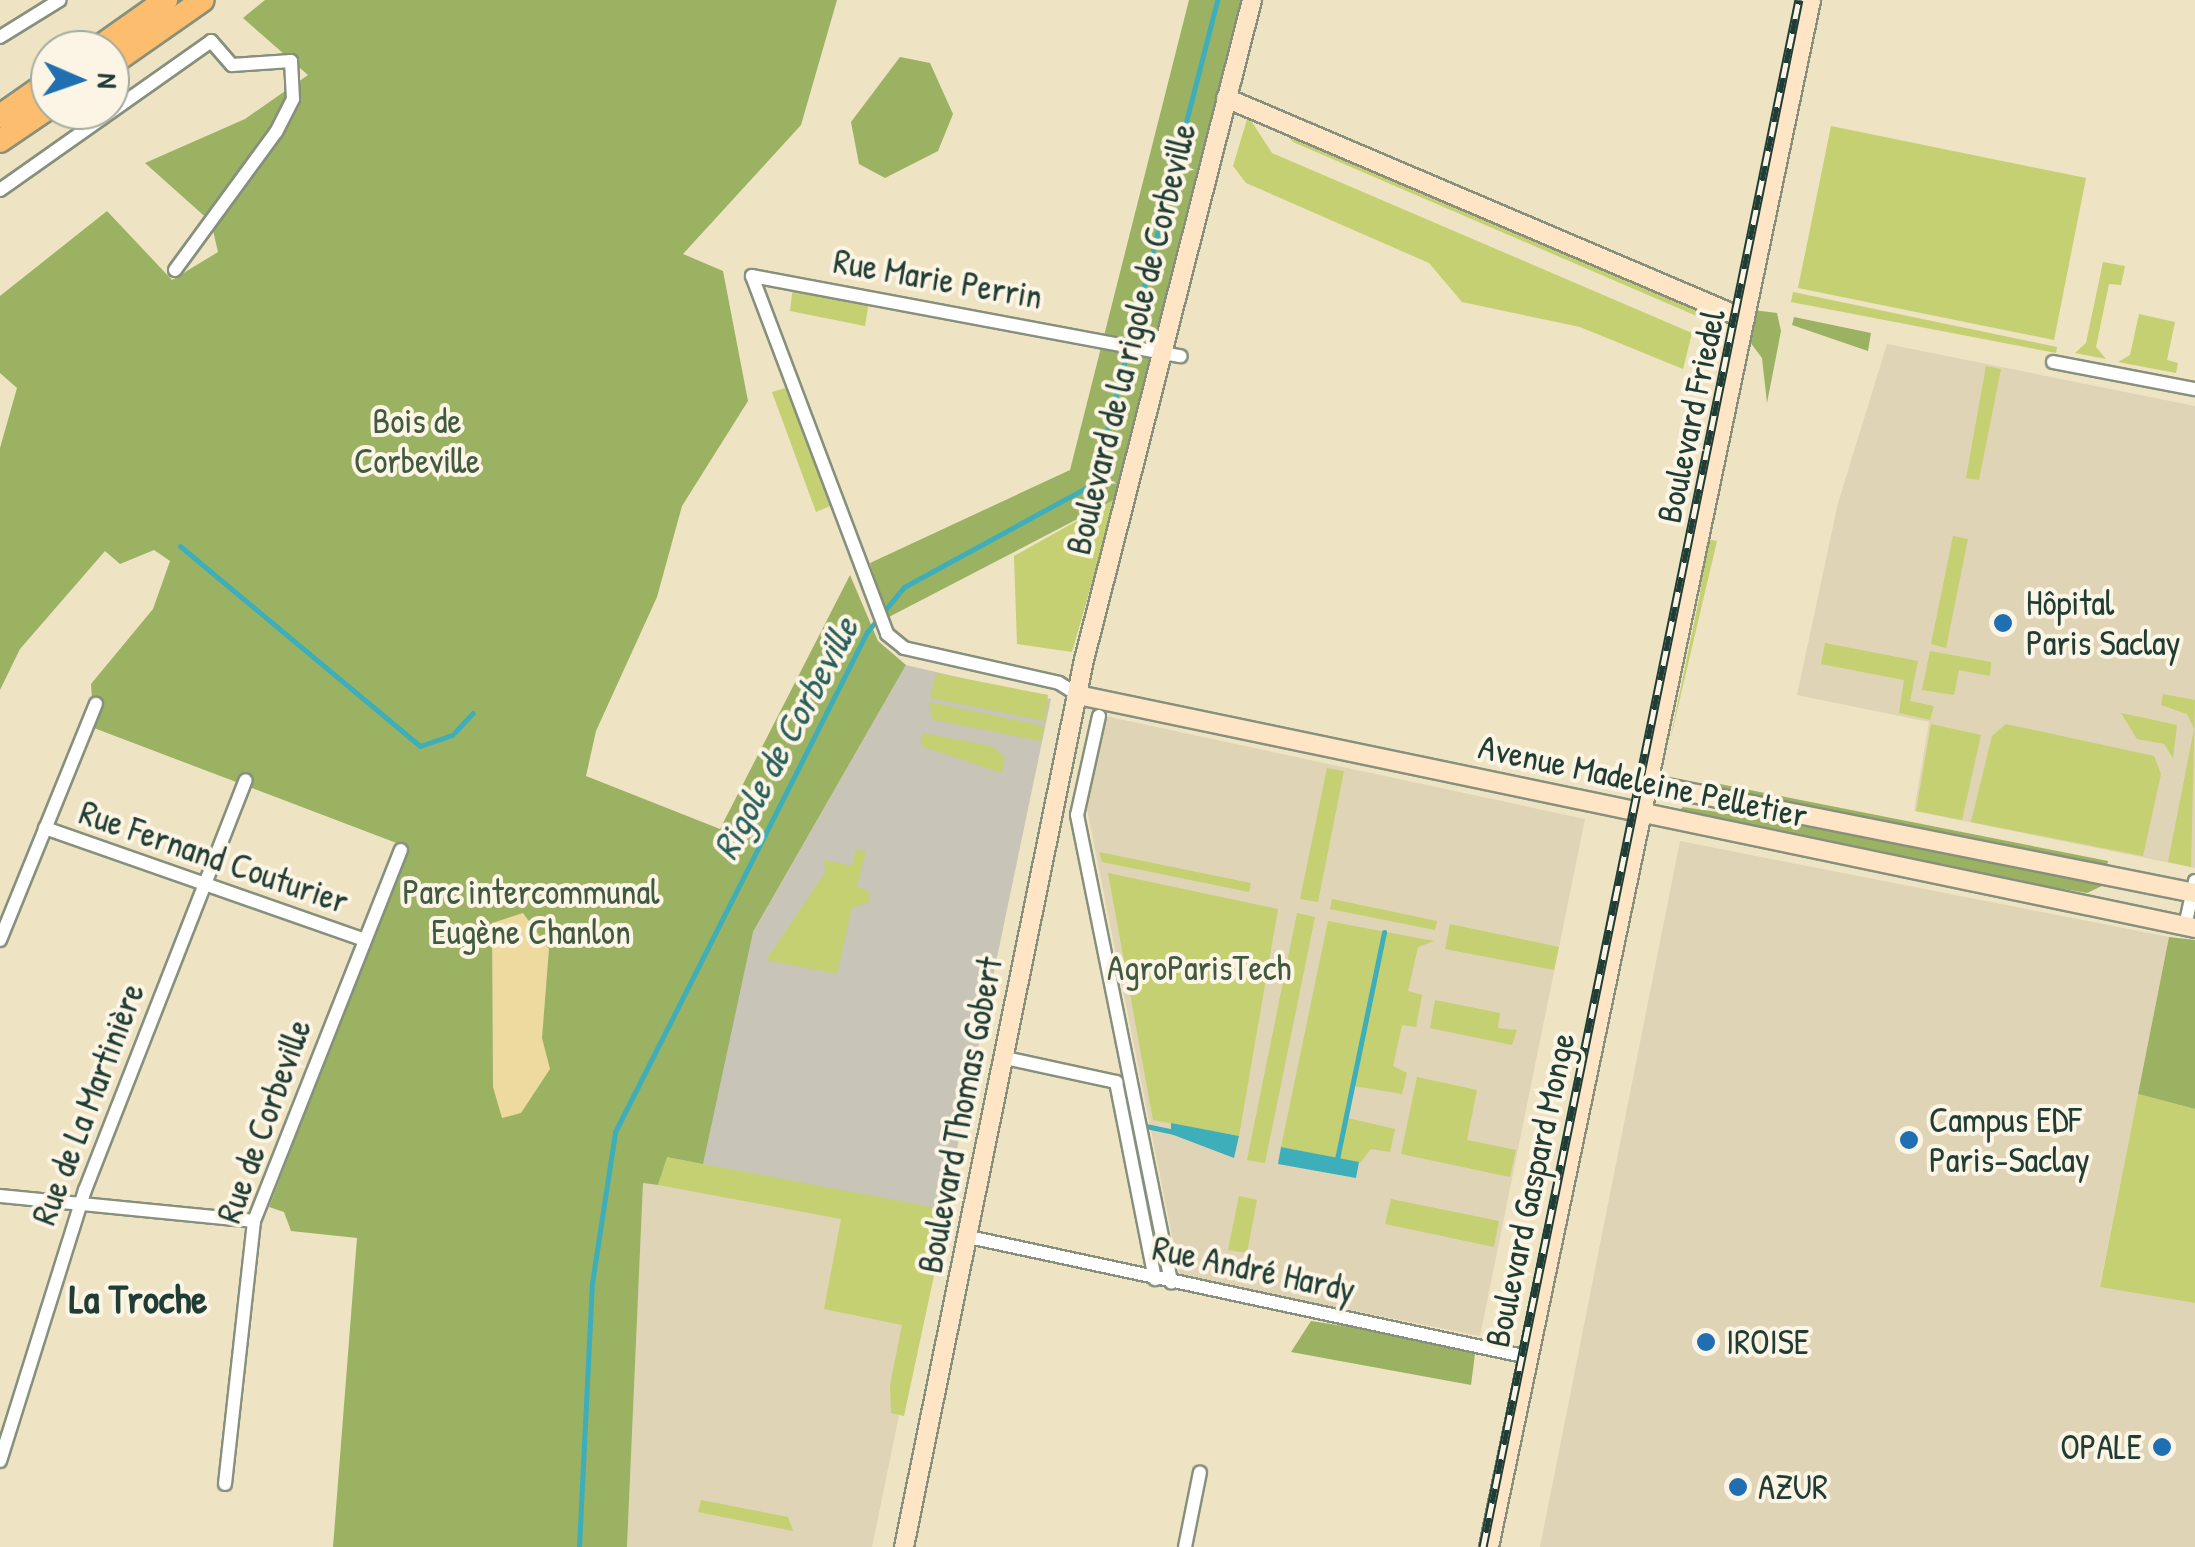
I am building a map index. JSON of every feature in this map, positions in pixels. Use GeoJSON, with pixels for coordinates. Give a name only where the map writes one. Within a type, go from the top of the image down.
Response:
{"type":"FeatureCollection","features":[{"type":"Feature","properties":{"kind":"highway"},"geometry":{"type":"LineString","coordinates":[[123,30],[166,0]]}},
{"type":"Feature","properties":{"kind":"highway"},"geometry":{"type":"LineString","coordinates":[[130,51],[203,0]]}},
{"type":"Feature","properties":{"kind":"highway"},"geometry":{"type":"LineString","coordinates":[[0,116],[30,95]]}},
{"type":"Feature","properties":{"kind":"highway"},"geometry":{"type":"LineString","coordinates":[[0,142],[30,120]]}},
{"type":"Feature","properties":{"kind":"street"},"geometry":{"type":"LineString","coordinates":[[0,37],[60,0]]}},
{"type":"Feature","properties":{"kind":"street","name":"Boulevard de la rigole de Corbeville"},"geometry":{"type":"LineString","coordinates":[[1078,696],[1158,351],[1252,0]]}},
{"type":"Feature","properties":{"kind":"street","name":"Boulevard Friedel"},"geometry":{"type":"LineString","coordinates":[[1633,846],[1811,0]]}},
{"type":"Feature","properties":{"kind":"street"},"geometry":{"type":"LineString","coordinates":[[0,190],[211,41],[232,65],[291,61],[293,99],[276,132],[174,270]]}},
{"type":"Feature","properties":{"kind":"street"},"geometry":{"type":"LineString","coordinates":[[1226,98],[1745,319]]}},
{"type":"Feature","properties":{"kind":"street","name":"Rue Marie Perrin"},"geometry":{"type":"LineString","coordinates":[[1078,696],[1059,683],[924,654],[887,634],[871,604],[813,430],[752,276],[1181,356]]}},
{"type":"Feature","properties":{"kind":"street"},"geometry":{"type":"LineString","coordinates":[[2053,362],[2195,388]]}},
{"type":"Feature","properties":{"kind":"street","name":"Avenue Madeleine Pelletier"},"geometry":{"type":"LineString","coordinates":[[1078,696],[2190,927]]}},
{"type":"Feature","properties":{"kind":"street","name":"Boulevard Thomas Gobert"},"geometry":{"type":"LineString","coordinates":[[904,1547],[1078,696]]}},
{"type":"Feature","properties":{"kind":"street"},"geometry":{"type":"LineString","coordinates":[[0,940],[96,704]]}},
{"type":"Feature","properties":{"kind":"street"},"geometry":{"type":"LineString","coordinates":[[1099,716],[1078,815],[1170,1283]]}},
{"type":"Feature","properties":{"kind":"street","name":"Rue de La Martinière"},"geometry":{"type":"LineString","coordinates":[[0,1456],[80,1204],[246,780]]}},
{"type":"Feature","properties":{"kind":"street","name":"Avenue Madeleine Pelletier"},"geometry":{"type":"LineString","coordinates":[[1648,784],[2194,889]]}},
{"type":"Feature","properties":{"kind":"street","name":"Rue Fernand Couturier"},"geometry":{"type":"LineString","coordinates":[[45,828],[366,940]]}},
{"type":"Feature","properties":{"kind":"street","name":"Boulevard Gaspard Monge"},"geometry":{"type":"LineString","coordinates":[[1489,1547],[1633,846]]}},
{"type":"Feature","properties":{"kind":"street","name":"Rue de Corbeville"},"geometry":{"type":"LineString","coordinates":[[225,1484],[254,1221],[401,850]]}},
{"type":"Feature","properties":{"kind":"street"},"geometry":{"type":"LineString","coordinates":[[2190,927],[2194,889]]}},
{"type":"Feature","properties":{"kind":"street"},"geometry":{"type":"LineString","coordinates":[[1005,1058],[1116,1082],[1155,1279]]}},
{"type":"Feature","properties":{"kind":"street"},"geometry":{"type":"LineString","coordinates":[[0,1196],[254,1221]]}},
{"type":"Feature","properties":{"kind":"street","name":"Rue André Hardy"},"geometry":{"type":"LineString","coordinates":[[969,1238],[1528,1357]]}},
{"type":"Feature","properties":{"kind":"street"},"geometry":{"type":"LineString","coordinates":[[1185,1547],[1200,1472]]}},
{"type":"Feature","properties":{"kind":"shaded area","name":"Hôpital Paris Saclay"},"geometry":{"type":"Polygon","coordinates":[[[1887,344],[2195,406],[2195,868],[1914,811],[1929,722],[1797,695],[1838,503],[1887,344]]]}},
{"type":"Feature","properties":{"kind":"shaded area"},"geometry":{"type":"Polygon","coordinates":[[[906,665],[1051,699],[944,1211],[666,1157],[689,1044],[906,665]]]}},
{"type":"Feature","properties":{"kind":"shaded area"},"geometry":{"type":"Polygon","coordinates":[[[1105,716],[1585,819],[1480,1336],[1180,1276],[1086,804],[1105,716]]]}},
{"type":"Feature","properties":{"kind":"shaded area"},"geometry":{"type":"Polygon","coordinates":[[[1680,841],[2169,937],[2100,1286],[2195,1303],[2195,1547],[1540,1547],[1680,841]]]}},
{"type":"Feature","properties":{"kind":"shaded area"},"geometry":{"type":"Polygon","coordinates":[[[643,1182],[936,1235],[872,1547],[627,1547],[643,1182]]]}},
{"type":"Feature","properties":{"kind":"green space","name":"Bois de Corbeville"},"geometry":{"type":"Polygon","coordinates":[[[265,0],[837,0],[801,125],[683,254],[723,271],[748,401],[682,506],[657,597],[596,731],[586,776],[720,829],[850,575],[878,641],[906,665],[753,932],[703,1164],[667,1157],[658,1185],[643,1183],[627,1547],[333,1547],[357,1238],[291,1231],[284,1212],[269,1207],[407,847],[94,728],[91,684],[153,609],[170,561],[154,550],[120,564],[105,551],[20,649],[0,690],[0,448],[17,388],[0,373],[0,296],[107,211],[172,280],[218,252],[211,222],[145,163],[245,119],[308,75],[243,18],[265,0]]]}},
{"type":"Feature","properties":{"kind":"green space"},"geometry":{"type":"Polygon","coordinates":[[[1189,0],[1242,0],[1116,499],[887,618],[870,563],[1070,470],[1189,0]]]}},
{"type":"Feature","properties":{"kind":"green space"},"geometry":{"type":"Polygon","coordinates":[[[900,57],[930,63],[953,114],[938,151],[885,178],[859,164],[851,122],[900,57]]]}},
{"type":"Feature","properties":{"kind":"green space"},"geometry":{"type":"Polygon","coordinates":[[[1248,116],[1272,153],[1692,333],[1683,369],[1580,327],[1462,302],[1429,263],[1246,183],[1233,166],[1248,116]]]}},
{"type":"Feature","properties":{"kind":"green space"},"geometry":{"type":"Polygon","coordinates":[[[1277,125],[1704,306],[1699,317],[1293,142],[1277,125]]]}},
{"type":"Feature","properties":{"kind":"green space"},"geometry":{"type":"Polygon","coordinates":[[[1831,126],[2086,178],[2054,340],[1798,288],[1831,126]]]}},
{"type":"Feature","properties":{"kind":"green space"},"geometry":{"type":"Polygon","coordinates":[[[2103,262],[2125,266],[2121,285],[2109,284],[2096,347],[2106,359],[2075,353],[2086,343],[2103,262]]]}},
{"type":"Feature","properties":{"kind":"green space"},"geometry":{"type":"Polygon","coordinates":[[[793,286],[869,302],[865,326],[790,311],[793,286]]]}},
{"type":"Feature","properties":{"kind":"green space"},"geometry":{"type":"Polygon","coordinates":[[[1793,292],[2057,347],[2056,353],[1791,302],[1793,292]]]}},
{"type":"Feature","properties":{"kind":"green space"},"geometry":{"type":"Polygon","coordinates":[[[1753,310],[1777,313],[1781,331],[1767,403],[1762,358],[1747,338],[1753,310]]]}},
{"type":"Feature","properties":{"kind":"green space"},"geometry":{"type":"Polygon","coordinates":[[[2139,314],[2175,322],[2167,360],[2178,363],[2176,373],[2118,362],[2130,355],[2139,314]]]}},
{"type":"Feature","properties":{"kind":"green space"},"geometry":{"type":"Polygon","coordinates":[[[1794,317],[1871,333],[1868,351],[1792,325],[1794,317]]]}},
{"type":"Feature","properties":{"kind":"green space"},"geometry":{"type":"Polygon","coordinates":[[[1986,366],[2001,369],[1979,480],[1966,478],[1986,366]]]}},
{"type":"Feature","properties":{"kind":"green space"},"geometry":{"type":"Polygon","coordinates":[[[793,386],[837,503],[816,512],[772,392],[793,386]]]}},
{"type":"Feature","properties":{"kind":"green space"},"geometry":{"type":"Polygon","coordinates":[[[1116,499],[1072,652],[1017,644],[1014,556],[1116,499]]]}},
{"type":"Feature","properties":{"kind":"green space"},"geometry":{"type":"Polygon","coordinates":[[[1953,536],[1968,539],[1946,648],[1931,644],[1953,536]]]}},
{"type":"Feature","properties":{"kind":"green space"},"geometry":{"type":"Polygon","coordinates":[[[1706,539],[1717,541],[1669,745],[1700,594],[1706,539]]]}},
{"type":"Feature","properties":{"kind":"green space"},"geometry":{"type":"Polygon","coordinates":[[[1825,643],[1918,661],[1910,701],[1934,706],[1930,720],[1899,713],[1904,680],[1821,664],[1825,643]]]}},
{"type":"Feature","properties":{"kind":"green space"},"geometry":{"type":"Polygon","coordinates":[[[1930,651],[1991,662],[1990,676],[1959,670],[1954,695],[1922,690],[1930,651]]]}},
{"type":"Feature","properties":{"kind":"green space"},"geometry":{"type":"Polygon","coordinates":[[[936,673],[1048,695],[1045,721],[930,698],[936,673]]]}},
{"type":"Feature","properties":{"kind":"green space"},"geometry":{"type":"Polygon","coordinates":[[[2163,694],[2195,700],[2191,867],[2168,862],[2194,729],[2187,714],[2161,705],[2163,694]]]}},
{"type":"Feature","properties":{"kind":"green space"},"geometry":{"type":"Polygon","coordinates":[[[929,702],[1044,726],[1041,741],[933,720],[929,702]]]}},
{"type":"Feature","properties":{"kind":"green space"},"geometry":{"type":"Polygon","coordinates":[[[2121,713],[2177,725],[2173,758],[2164,744],[2137,739],[2121,713]]]}},
{"type":"Feature","properties":{"kind":"green space"},"geometry":{"type":"Polygon","coordinates":[[[1931,724],[1981,735],[1962,820],[1916,811],[1931,724]]]}},
{"type":"Feature","properties":{"kind":"green space"},"geometry":{"type":"Polygon","coordinates":[[[2006,724],[2154,756],[2161,774],[2143,856],[1971,822],[1992,736],[2006,724]]]}},
{"type":"Feature","properties":{"kind":"green space"},"geometry":{"type":"Polygon","coordinates":[[[923,733],[992,746],[1005,757],[1002,773],[921,746],[923,733]]]}},
{"type":"Feature","properties":{"kind":"green space"},"geometry":{"type":"Polygon","coordinates":[[[1327,768],[1344,771],[1318,902],[1300,899],[1327,768]]]}},
{"type":"Feature","properties":{"kind":"green space"},"geometry":{"type":"Polygon","coordinates":[[[1710,782],[2108,861],[2106,871],[1708,790],[1710,782]]]}},
{"type":"Feature","properties":{"kind":"green space"},"geometry":{"type":"Polygon","coordinates":[[[1683,807],[1822,827],[2104,885],[2087,893],[1902,862],[1677,812],[1683,807]]]}},
{"type":"Feature","properties":{"kind":"green space"},"geometry":{"type":"Polygon","coordinates":[[[856,850],[866,851],[857,887],[869,891],[869,902],[852,908],[837,974],[766,960],[826,871],[823,860],[852,866],[856,850]]]}},
{"type":"Feature","properties":{"kind":"green space"},"geometry":{"type":"Polygon","coordinates":[[[1099,852],[1251,883],[1249,892],[1102,862],[1099,852]]]}},
{"type":"Feature","properties":{"kind":"green space","name":"AgroParisTech"},"geometry":{"type":"Polygon","coordinates":[[[1108,873],[1278,909],[1239,1136],[1153,1120],[1108,873]]]}},
{"type":"Feature","properties":{"kind":"green space"},"geometry":{"type":"Polygon","coordinates":[[[1332,899],[1437,921],[1435,930],[1330,909],[1332,899]]]}},
{"type":"Feature","properties":{"kind":"green space"},"geometry":{"type":"Polygon","coordinates":[[[1297,913],[1315,917],[1265,1163],[1247,1160],[1297,913]]]}},
{"type":"Feature","properties":{"kind":"green space","name":"AgroParisTech"},"geometry":{"type":"Polygon","coordinates":[[[1328,921],[1434,941],[1418,947],[1408,991],[1422,995],[1416,1027],[1402,1025],[1393,1066],[1407,1073],[1402,1094],[1354,1086],[1348,1118],[1395,1129],[1390,1152],[1371,1149],[1360,1163],[1281,1147],[1328,921]]]}},
{"type":"Feature","properties":{"kind":"green space"},"geometry":{"type":"Polygon","coordinates":[[[1450,924],[1559,947],[1554,970],[1445,949],[1450,924]]]}},
{"type":"Feature","properties":{"kind":"green space"},"geometry":{"type":"Polygon","coordinates":[[[2169,937],[2195,940],[2195,1109],[2138,1094],[2169,937]]]}},
{"type":"Feature","properties":{"kind":"green space"},"geometry":{"type":"Polygon","coordinates":[[[1435,1000],[1500,1013],[1498,1028],[1517,1030],[1512,1045],[1430,1028],[1435,1000]]]}},
{"type":"Feature","properties":{"kind":"green space"},"geometry":{"type":"Polygon","coordinates":[[[1417,1077],[1477,1090],[1467,1140],[1516,1150],[1510,1177],[1401,1154],[1417,1077]]]}},
{"type":"Feature","properties":{"kind":"green space"},"geometry":{"type":"Polygon","coordinates":[[[2138,1094],[2195,1109],[2195,1303],[2100,1287],[2138,1094]]]}},
{"type":"Feature","properties":{"kind":"green space"},"geometry":{"type":"Polygon","coordinates":[[[666,1157],[948,1210],[904,1416],[891,1413],[890,1385],[902,1325],[824,1309],[841,1219],[658,1185],[666,1157]]]}},
{"type":"Feature","properties":{"kind":"green space"},"geometry":{"type":"Polygon","coordinates":[[[1239,1196],[1257,1200],[1247,1253],[1228,1250],[1239,1196]]]}},
{"type":"Feature","properties":{"kind":"green space"},"geometry":{"type":"Polygon","coordinates":[[[1391,1199],[1499,1221],[1494,1247],[1385,1224],[1391,1199]]]}},
{"type":"Feature","properties":{"kind":"green space"},"geometry":{"type":"Polygon","coordinates":[[[1311,1321],[1476,1346],[1471,1385],[1291,1352],[1311,1321]]]}},
{"type":"Feature","properties":{"kind":"green space"},"geometry":{"type":"Polygon","coordinates":[[[701,1500],[788,1517],[793,1531],[698,1512],[701,1500]]]}},
{"type":"Feature","properties":{"kind":"sand"},"geometry":{"type":"Polygon","coordinates":[[[523,913],[549,949],[542,1038],[550,1069],[521,1113],[502,1118],[493,1087],[492,923],[523,913]]]}},
{"type":"Feature","properties":{"kind":"water"},"geometry":{"type":"Polygon","coordinates":[[[1171,1123],[1239,1136],[1234,1158],[1171,1134],[1171,1123]]]}},
{"type":"Feature","properties":{"kind":"water"},"geometry":{"type":"Polygon","coordinates":[[[1281,1147],[1359,1162],[1356,1178],[1278,1164],[1281,1147]]]}},
{"type":"Feature","properties":{"kind":"waterway","name":"Rigole de Corbeville"},"geometry":{"type":"LineString","coordinates":[[579,1547],[592,1283],[615,1132],[867,632],[904,587],[1093,484],[1217,0]]}},
{"type":"Feature","properties":{"kind":"waterway"},"geometry":{"type":"LineString","coordinates":[[180,546],[420,746],[452,735]]}},
{"type":"Feature","properties":{"kind":"waterway"},"geometry":{"type":"LineString","coordinates":[[455,732],[473,713]]}},
{"type":"Feature","properties":{"kind":"waterway"},"geometry":{"type":"LineString","coordinates":[[1336,1164],[1384,932]]}},
{"type":"Feature","properties":{"kind":"waterway"},"geometry":{"type":"LineString","coordinates":[[1141,1125],[1174,1132]]}},
{"type":"Feature","properties":{"kind":"railway"},"geometry":{"type":"LineString","coordinates":[[1483,1547],[1799,0]]}},
{"type":"Feature","properties":{"kind":"place","name":"Hôpital Paris Saclay"},"geometry":{"type":"Point","coordinates":[2003,623]}},
{"type":"Feature","properties":{"kind":"place","name":"Campus EDF Paris-Saclay"},"geometry":{"type":"Point","coordinates":[1909,1140]}},
{"type":"Feature","properties":{"kind":"place","name":"IROISE"},"geometry":{"type":"Point","coordinates":[1706,1342]}},
{"type":"Feature","properties":{"kind":"place","name":"OPALE"},"geometry":{"type":"Point","coordinates":[2162,1447]}},
{"type":"Feature","properties":{"kind":"place","name":"AZUR"},"geometry":{"type":"Point","coordinates":[1738,1487]}},
{"type":"Feature","properties":{"kind":"district","name":"La Troche"},"geometry":{"type":"Point","coordinates":[138,1298]}},
{"type":"Feature","properties":{"kind":"park label","name":"Parc intercommunal Eugène Chanlon"},"geometry":{"type":"Point","coordinates":[531,912]}}]}
